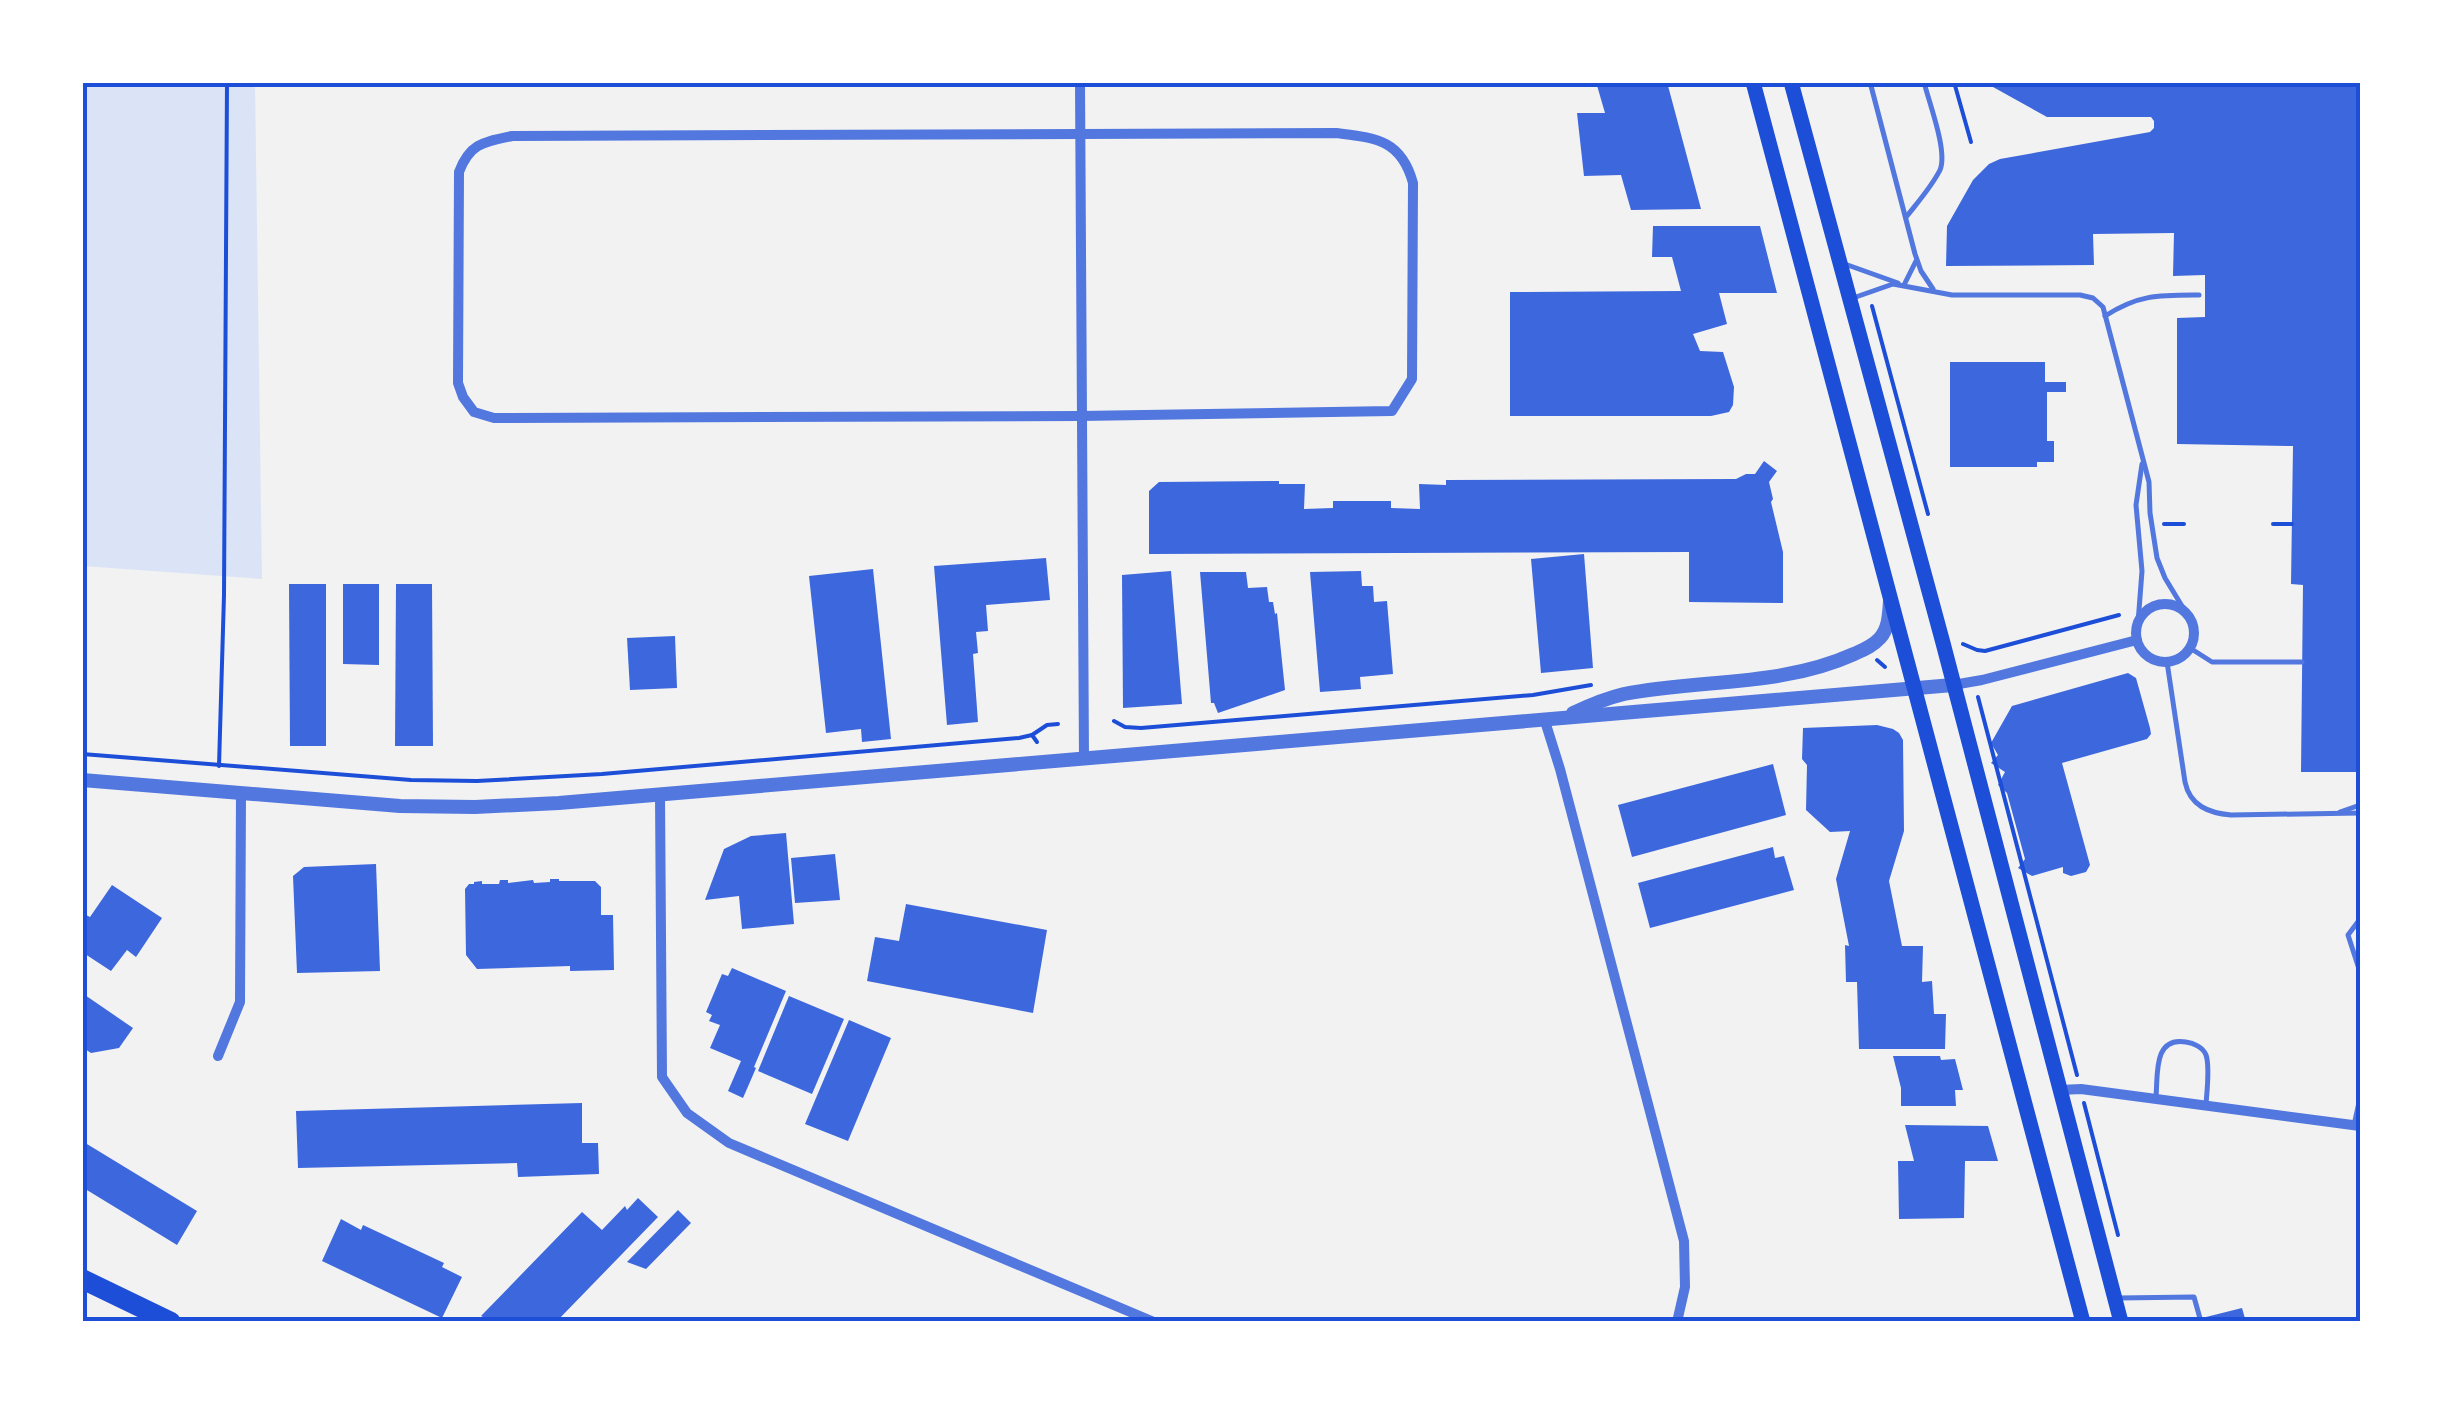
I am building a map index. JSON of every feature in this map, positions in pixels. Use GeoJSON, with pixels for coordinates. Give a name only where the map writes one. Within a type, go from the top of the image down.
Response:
{"type":"FeatureCollection","features":[{"type":"Feature","properties":{"kind":"highway"},"geometry":{"type":"LineString","coordinates":[[82,1279],[171,1322]]}},
{"type":"Feature","properties":{"kind":"main road"},"geometry":{"type":"LineString","coordinates":[[1753,82],[2083,1322]]}},
{"type":"Feature","properties":{"kind":"main road"},"geometry":{"type":"LineString","coordinates":[[1792,82],[2120,1322]]}},
{"type":"Feature","properties":{"kind":"street"},"geometry":{"type":"LineString","coordinates":[[1080,82],[1084,758]]}},
{"type":"Feature","properties":{"kind":"street"},"geometry":{"type":"LineString","coordinates":[[1336,133],[1370,137],[1403,156],[1413,183],[1412,379],[1392,411],[494,418],[474,412],[463,397],[458,383],[460,172],[465,156],[484,142],[512,136],[1081,136],[1336,133]]}},
{"type":"Feature","properties":{"kind":"street"},"geometry":{"type":"LineString","coordinates":[[1564,717],[1615,696],[1783,677],[1841,660],[1882,637],[1890,600]]}},
{"type":"Feature","properties":{"kind":"street"},"geometry":{"type":"LineString","coordinates":[[2164,604],[2180,608],[2194,631],[2190,648],[2168,662],[2150,658],[2137,640],[2138,624],[2148,610],[2164,604]]}},
{"type":"Feature","properties":{"kind":"street"},"geometry":{"type":"LineString","coordinates":[[82,780],[400,806],[475,807],[660,795],[1953,686],[2137,640]]}},
{"type":"Feature","properties":{"kind":"street"},"geometry":{"type":"LineString","coordinates":[[1544,718],[1684,1242],[1684,1288],[1677,1322]]}},
{"type":"Feature","properties":{"kind":"street"},"geometry":{"type":"LineString","coordinates":[[218,1056],[240,1002],[241,793]]}},
{"type":"Feature","properties":{"kind":"street"},"geometry":{"type":"LineString","coordinates":[[660,795],[662,1077],[687,1114],[729,1143],[1154,1322]]}},
{"type":"Feature","properties":{"kind":"street"},"geometry":{"type":"LineString","coordinates":[[2060,1090],[2080,1089],[2357,1125]]}},
{"type":"Feature","properties":{"kind":"lane"},"geometry":{"type":"LineString","coordinates":[[1870,82],[1915,254],[1921,272],[1936,292]]}},
{"type":"Feature","properties":{"kind":"lane"},"geometry":{"type":"LineString","coordinates":[[1906,218],[1942,162],[1924,82]]}},
{"type":"Feature","properties":{"kind":"lane"},"geometry":{"type":"LineString","coordinates":[[1902,285],[1915,264],[1915,254]]}},
{"type":"Feature","properties":{"kind":"lane"},"geometry":{"type":"LineString","coordinates":[[1840,262],[1902,285],[1952,295],[2085,295],[2100,303],[2150,491],[2156,553],[2188,616]]}},
{"type":"Feature","properties":{"kind":"lane"},"geometry":{"type":"LineString","coordinates":[[1850,299],[1885,286],[1902,285]]}},
{"type":"Feature","properties":{"kind":"lane"},"geometry":{"type":"LineString","coordinates":[[2105,316],[2140,298],[2199,295]]}},
{"type":"Feature","properties":{"kind":"lane"},"geometry":{"type":"LineString","coordinates":[[2138,624],[2142,571],[2136,505],[2141,451]]}},
{"type":"Feature","properties":{"kind":"lane"},"geometry":{"type":"LineString","coordinates":[[2190,648],[2212,662],[2302,662]]}},
{"type":"Feature","properties":{"kind":"lane"},"geometry":{"type":"LineString","coordinates":[[2168,662],[2185,782],[2197,805],[2226,814],[2360,813]]}},
{"type":"Feature","properties":{"kind":"lane"},"geometry":{"type":"LineString","coordinates":[[2334,814],[2360,805]]}},
{"type":"Feature","properties":{"kind":"lane"},"geometry":{"type":"LineString","coordinates":[[2360,919],[2348,935],[2360,972]]}},
{"type":"Feature","properties":{"kind":"lane"},"geometry":{"type":"LineString","coordinates":[[2156,1099],[2162,1048],[2176,1041],[2184,1042],[2202,1049],[2207,1056],[2206,1106]]}},
{"type":"Feature","properties":{"kind":"lane"},"geometry":{"type":"LineString","coordinates":[[2357,1125],[2360,1098]]}},
{"type":"Feature","properties":{"kind":"lane"},"geometry":{"type":"LineString","coordinates":[[2114,1298],[2194,1298],[2201,1322]]}},
{"type":"Feature","properties":{"kind":"path"},"geometry":{"type":"LineString","coordinates":[[220,766],[228,82]]}},
{"type":"Feature","properties":{"kind":"path"},"geometry":{"type":"LineString","coordinates":[[1954,82],[1972,142]]}},
{"type":"Feature","properties":{"kind":"path"},"geometry":{"type":"LineString","coordinates":[[2164,524],[2184,524]]}},
{"type":"Feature","properties":{"kind":"path"},"geometry":{"type":"LineString","coordinates":[[2272,524],[2292,524]]}},
{"type":"Feature","properties":{"kind":"path"},"geometry":{"type":"LineString","coordinates":[[1963,644],[1986,651],[2119,615]]}},
{"type":"Feature","properties":{"kind":"path"},"geometry":{"type":"LineString","coordinates":[[1874,657],[1886,668]]}},
{"type":"Feature","properties":{"kind":"path"},"geometry":{"type":"LineString","coordinates":[[1114,721],[1142,728],[1533,695],[1601,684]]}},
{"type":"Feature","properties":{"kind":"path"},"geometry":{"type":"LineString","coordinates":[[1982,710],[2120,1241]]}},
{"type":"Feature","properties":{"kind":"path"},"geometry":{"type":"LineString","coordinates":[[82,754],[476,782],[1019,738],[1058,724]]}},
{"type":"Feature","properties":{"kind":"path"},"geometry":{"type":"LineString","coordinates":[[1032,735],[1037,742]]}},
{"type":"Feature","properties":{"kind":"shaded area"},"geometry":{"type":"Polygon","coordinates":[[[82,83],[255,83],[262,579],[83,566],[82,83]]]}},
{"type":"Feature","properties":{"kind":"building"},"geometry":{"type":"Polygon","coordinates":[[[1596,82],[1667,82],[1701,209],[1631,210],[1621,175],[1584,176],[1577,113],[1605,113],[1596,82]]]}},
{"type":"Feature","properties":{"kind":"building"},"geometry":{"type":"Polygon","coordinates":[[[1984,82],[2360,82],[2360,772],[2301,772],[2303,585],[2291,584],[2293,446],[2177,444],[2177,318],[2205,317],[2205,275],[2173,276],[2174,233],[2093,234],[2094,265],[1946,266],[1947,226],[1973,180],[1989,164],[2150,132],[2154,121],[2151,117],[2047,117],[1984,82]]]}},
{"type":"Feature","properties":{"kind":"building"},"geometry":{"type":"Polygon","coordinates":[[[1653,226],[1760,226],[1777,293],[1719,293],[1727,324],[1693,334],[1700,351],[1723,352],[1734,387],[1729,412],[1711,416],[1510,416],[1510,292],[1681,291],[1672,257],[1652,257],[1653,226]]]}},
{"type":"Feature","properties":{"kind":"building"},"geometry":{"type":"Polygon","coordinates":[[[1950,362],[2045,362],[2045,382],[2066,382],[2066,392],[2047,392],[2047,441],[2054,441],[2054,462],[2037,462],[2037,467],[1950,467],[1950,362]]]}},
{"type":"Feature","properties":{"kind":"building"},"geometry":{"type":"Polygon","coordinates":[[[1764,461],[1777,471],[1769,482],[1783,552],[1783,603],[1689,602],[1689,552],[1149,554],[1149,491],[1159,482],[1279,481],[1305,484],[1304,509],[1333,508],[1333,501],[1391,501],[1391,508],[1420,509],[1419,484],[1446,485],[1446,480],[1736,479],[1755,474],[1764,461]]]}},
{"type":"Feature","properties":{"kind":"building"},"geometry":{"type":"Polygon","coordinates":[[[1584,554],[1593,668],[1541,673],[1531,559],[1584,554]]]}},
{"type":"Feature","properties":{"kind":"building"},"geometry":{"type":"Polygon","coordinates":[[[1046,558],[1050,600],[986,605],[988,631],[976,632],[978,653],[973,654],[978,722],[947,725],[934,566],[1046,558]]]}},
{"type":"Feature","properties":{"kind":"building"},"geometry":{"type":"Polygon","coordinates":[[[873,569],[891,739],[862,742],[861,729],[826,733],[809,576],[873,569]]]}},
{"type":"Feature","properties":{"kind":"building"},"geometry":{"type":"Polygon","coordinates":[[[1171,571],[1182,704],[1123,708],[1122,575],[1171,571]]]}},
{"type":"Feature","properties":{"kind":"building"},"geometry":{"type":"Polygon","coordinates":[[[1361,571],[1362,586],[1373,586],[1374,602],[1387,601],[1393,674],[1360,677],[1361,689],[1320,692],[1310,572],[1361,571]]]}},
{"type":"Feature","properties":{"kind":"building"},"geometry":{"type":"Polygon","coordinates":[[[1200,572],[1246,572],[1248,588],[1267,587],[1269,602],[1273,602],[1277,613],[1285,690],[1218,713],[1211,703],[1200,572]]]}},
{"type":"Feature","properties":{"kind":"building"},"geometry":{"type":"Polygon","coordinates":[[[289,584],[326,584],[326,746],[290,746],[289,584]]]}},
{"type":"Feature","properties":{"kind":"building"},"geometry":{"type":"Polygon","coordinates":[[[343,584],[379,584],[379,665],[343,664],[343,584]]]}},
{"type":"Feature","properties":{"kind":"building"},"geometry":{"type":"Polygon","coordinates":[[[396,584],[432,584],[433,746],[395,746],[396,584]]]}},
{"type":"Feature","properties":{"kind":"building"},"geometry":{"type":"Polygon","coordinates":[[[675,636],[677,688],[630,690],[627,638],[675,636]]]}},
{"type":"Feature","properties":{"kind":"building"},"geometry":{"type":"Polygon","coordinates":[[[2128,673],[2136,678],[2151,734],[2147,739],[2062,763],[2090,865],[2086,872],[2071,876],[2063,873],[2063,867],[2032,876],[2018,868],[2025,859],[2007,793],[1998,785],[2005,772],[1991,763],[1998,755],[1991,743],[2012,706],[2128,673]]]}},
{"type":"Feature","properties":{"kind":"building"},"geometry":{"type":"Polygon","coordinates":[[[1877,725],[1893,729],[1903,740],[1904,831],[1889,881],[1902,946],[1923,946],[1922,982],[1932,981],[1934,1014],[1946,1014],[1945,1049],[1859,1049],[1857,982],[1846,982],[1845,945],[1849,946],[1836,879],[1850,831],[1830,832],[1806,810],[1803,728],[1877,725]]]}},
{"type":"Feature","properties":{"kind":"building"},"geometry":{"type":"Polygon","coordinates":[[[1773,764],[1786,815],[1632,857],[1618,805],[1773,764]]]}},
{"type":"Feature","properties":{"kind":"building"},"geometry":{"type":"Polygon","coordinates":[[[786,833],[794,924],[742,929],[739,896],[705,900],[724,849],[751,836],[786,833]]]}},
{"type":"Feature","properties":{"kind":"building"},"geometry":{"type":"Polygon","coordinates":[[[1773,847],[1775,858],[1784,856],[1794,890],[1650,928],[1638,883],[1773,847]]]}},
{"type":"Feature","properties":{"kind":"building"},"geometry":{"type":"Polygon","coordinates":[[[835,854],[840,900],[795,903],[791,858],[835,854]]]}},
{"type":"Feature","properties":{"kind":"building"},"geometry":{"type":"Polygon","coordinates":[[[376,864],[380,971],[297,973],[293,876],[304,867],[376,864]]]}},
{"type":"Feature","properties":{"kind":"building"},"geometry":{"type":"Polygon","coordinates":[[[550,879],[595,881],[601,887],[601,915],[613,915],[614,970],[570,971],[570,966],[477,969],[466,955],[465,889],[469,884],[499,884],[500,880],[534,883],[550,879]]]}},
{"type":"Feature","properties":{"kind":"building"},"geometry":{"type":"Polygon","coordinates":[[[112,885],[162,918],[136,957],[127,950],[111,971],[82,952],[82,913],[90,917],[112,885]]]}},
{"type":"Feature","properties":{"kind":"building"},"geometry":{"type":"Polygon","coordinates":[[[906,904],[1047,930],[1033,1013],[867,981],[875,937],[899,941],[906,904]]]}},
{"type":"Feature","properties":{"kind":"building"},"geometry":{"type":"Polygon","coordinates":[[[732,968],[786,991],[743,1098],[728,1091],[741,1061],[710,1048],[720,1025],[709,1021],[712,1015],[706,1012],[722,974],[728,976],[732,968]]]}},
{"type":"Feature","properties":{"kind":"building"},"geometry":{"type":"Polygon","coordinates":[[[82,993],[133,1028],[119,1048],[91,1053],[82,1047],[82,993]]]}},
{"type":"Feature","properties":{"kind":"building"},"geometry":{"type":"Polygon","coordinates":[[[789,996],[844,1019],[812,1094],[758,1071],[789,996]]]}},
{"type":"Feature","properties":{"kind":"building"},"geometry":{"type":"Polygon","coordinates":[[[849,1020],[891,1038],[848,1141],[805,1124],[849,1020]]]}},
{"type":"Feature","properties":{"kind":"building"},"geometry":{"type":"Polygon","coordinates":[[[1893,1056],[1955,1059],[1963,1090],[1955,1090],[1956,1106],[1901,1106],[1893,1056]]]}},
{"type":"Feature","properties":{"kind":"building"},"geometry":{"type":"Polygon","coordinates":[[[582,1103],[582,1143],[598,1143],[599,1174],[518,1177],[517,1163],[298,1168],[296,1111],[582,1103]]]}},
{"type":"Feature","properties":{"kind":"building"},"geometry":{"type":"Polygon","coordinates":[[[1905,1125],[1988,1126],[1998,1161],[1965,1161],[1964,1218],[1899,1219],[1898,1161],[1914,1161],[1905,1125]]]}},
{"type":"Feature","properties":{"kind":"building"},"geometry":{"type":"Polygon","coordinates":[[[82,1141],[197,1211],[177,1245],[82,1187],[82,1141]]]}},
{"type":"Feature","properties":{"kind":"building"},"geometry":{"type":"Polygon","coordinates":[[[638,1198],[658,1217],[556,1322],[493,1322],[481,1316],[582,1212],[602,1230],[638,1198]]]}},
{"type":"Feature","properties":{"kind":"building"},"geometry":{"type":"Polygon","coordinates":[[[678,1210],[691,1223],[646,1269],[627,1262],[678,1210]]]}},
{"type":"Feature","properties":{"kind":"building"},"geometry":{"type":"Polygon","coordinates":[[[341,1219],[361,1230],[363,1225],[444,1263],[442,1267],[462,1277],[442,1318],[322,1261],[341,1219]]]}},
{"type":"Feature","properties":{"kind":"building"},"geometry":{"type":"Polygon","coordinates":[[[2242,1308],[2246,1322],[2194,1322],[2194,1320],[2242,1308]]]}}]}
